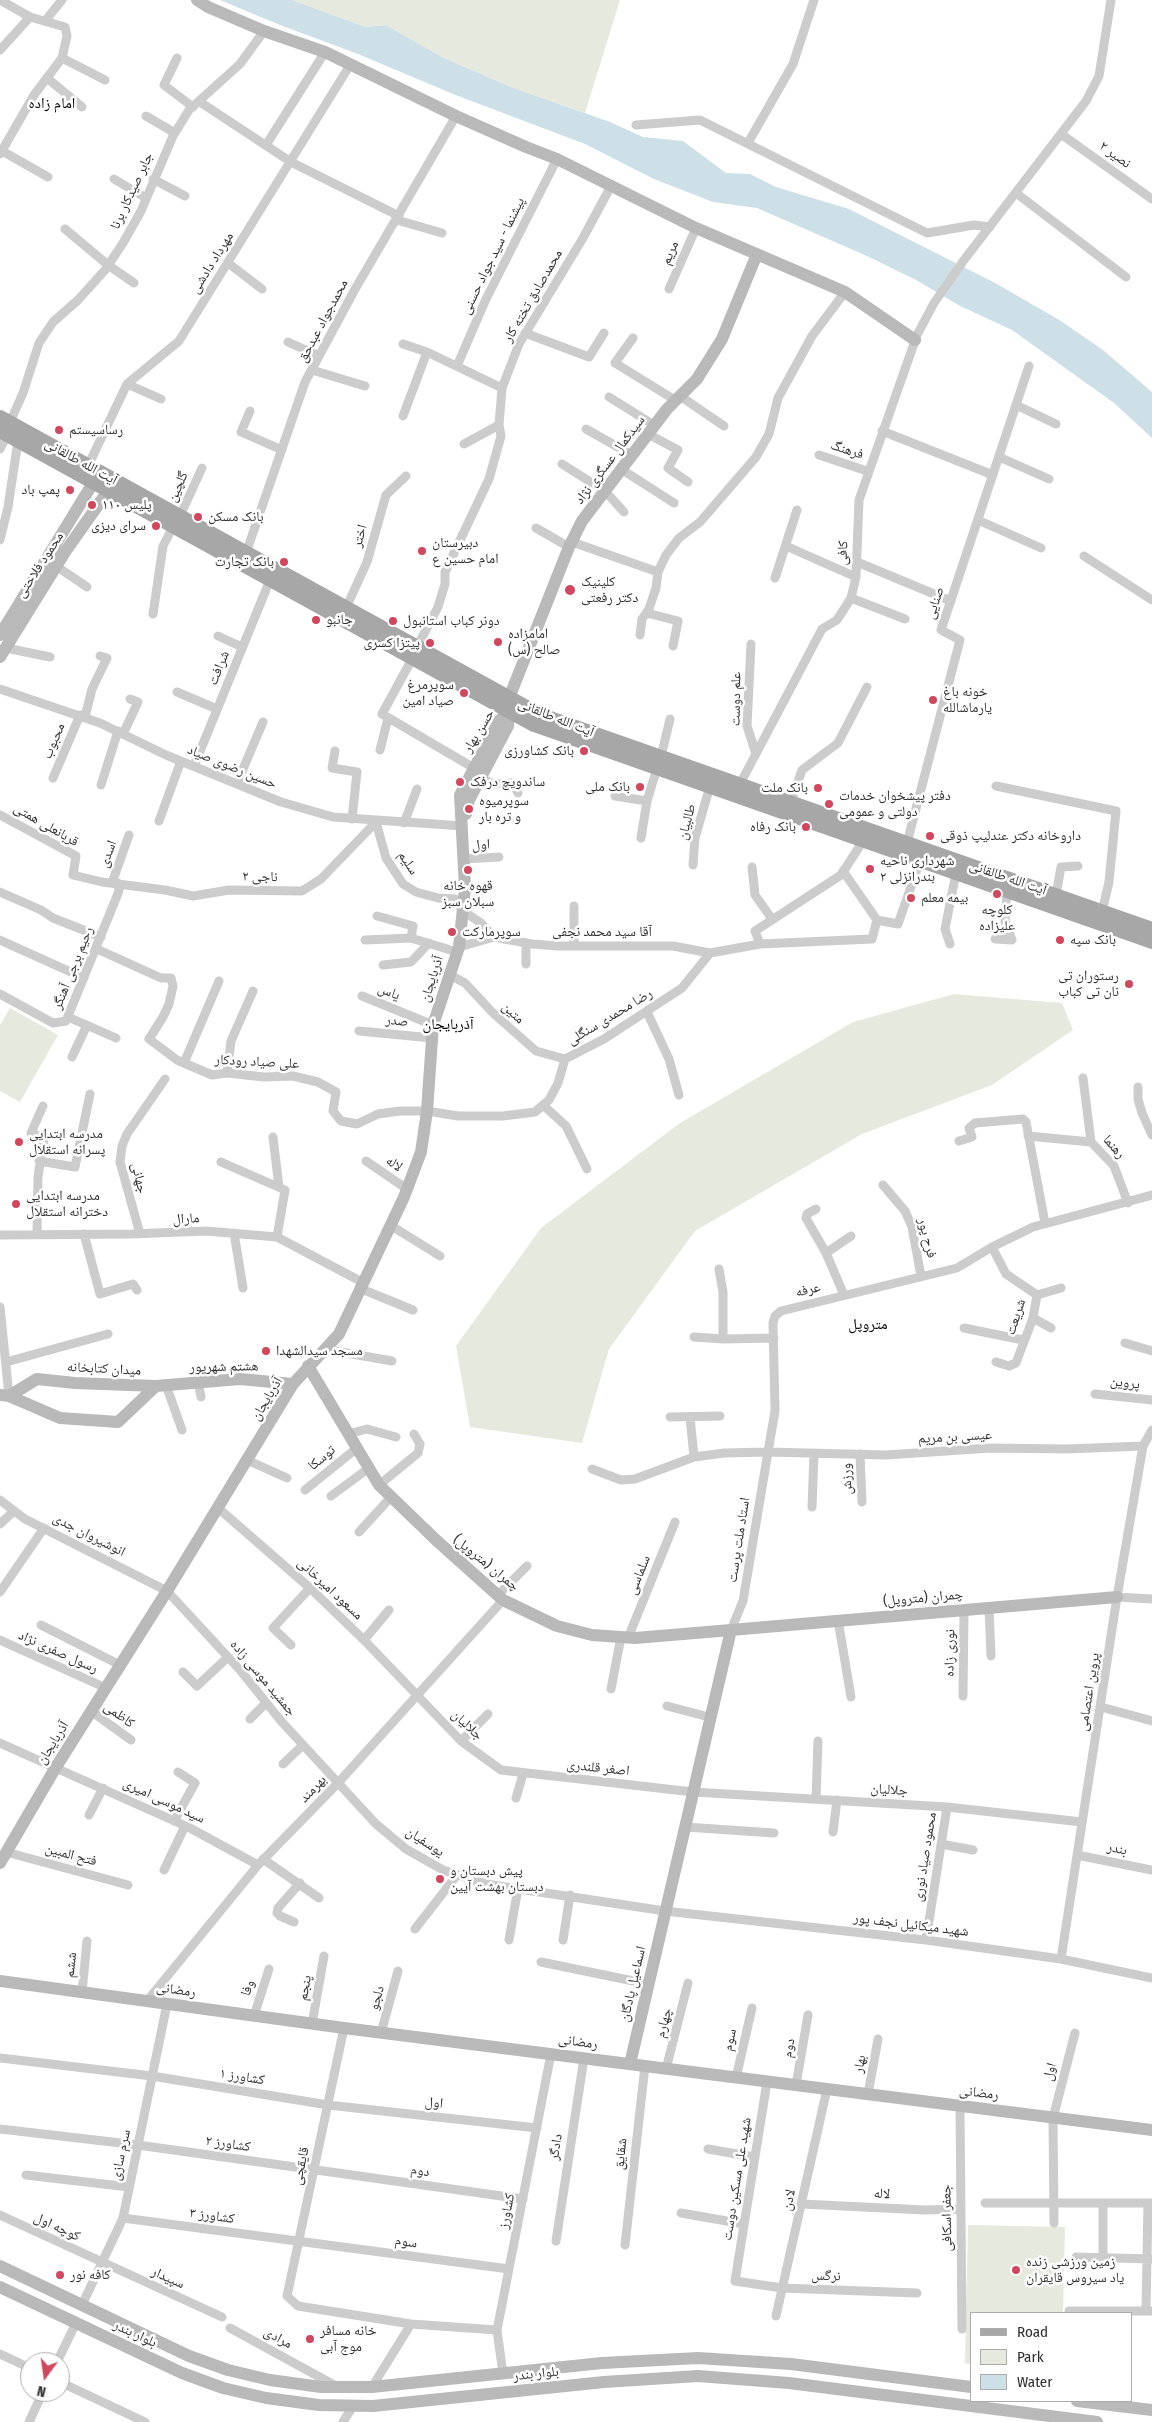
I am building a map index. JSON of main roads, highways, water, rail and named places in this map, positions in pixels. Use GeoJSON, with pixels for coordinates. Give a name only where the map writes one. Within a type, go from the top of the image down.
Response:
{"type":"FeatureCollection","features":[{"type":"Feature","properties":{"kind":"main road","name":"آیت الله طالقانی"},"geometry":{"type":"LineString","coordinates":[[7,429],[94,474],[270,580],[414,653],[508,705],[534,725],[740,784],[791,802],[905,849],[1056,895],[1152,929]]}},
{"type":"Feature","properties":{"kind":"main road","name":"آیت الله طالقانی"},"geometry":{"type":"LineString","coordinates":[[7,429],[94,474],[108,491],[246,553],[346,608],[414,653]]}},
{"type":"Feature","properties":{"kind":"main road","name":"آیت الله طالقانی"},"geometry":{"type":"LineString","coordinates":[[659,762],[710,786],[863,841],[905,849],[920,861],[1152,942]]}},
{"type":"Feature","properties":{"kind":"water"},"geometry":{"type":"Polygon","coordinates":[[[220,0],[292,0],[366,27],[386,25],[444,58],[511,87],[610,122],[643,137],[683,141],[726,173],[750,174],[776,187],[849,209],[997,284],[1061,321],[1103,350],[1152,392],[1152,438],[1114,403],[1012,330],[960,306],[916,280],[867,256],[757,208],[713,202],[654,179],[585,144],[453,94],[358,54],[220,0]]]}},
{"type":"Feature","properties":{"kind":"place","name":"رساسیستم"},"geometry":{"type":"Point","coordinates":[59,430]}},
{"type":"Feature","properties":{"kind":"place","name":"پمپ باد"},"geometry":{"type":"Point","coordinates":[70,490]}},
{"type":"Feature","properties":{"kind":"place","name":"پلیس ۱۱۰"},"geometry":{"type":"Point","coordinates":[92,505]}},
{"type":"Feature","properties":{"kind":"place","name":"بانک مسکن"},"geometry":{"type":"Point","coordinates":[198,517]}},
{"type":"Feature","properties":{"kind":"place","name":"سرای دیزی"},"geometry":{"type":"Point","coordinates":[156,526]}},
{"type":"Feature","properties":{"kind":"place","name":"دبیرستان امام حسین ع"},"geometry":{"type":"Point","coordinates":[422,551]}},
{"type":"Feature","properties":{"kind":"place","name":"بانک تجارت"},"geometry":{"type":"Point","coordinates":[284,562]}},
{"type":"Feature","properties":{"kind":"place","name":"کلینیک دکتر رفعتی"},"geometry":{"type":"Point","coordinates":[570,590]}},
{"type":"Feature","properties":{"kind":"place","name":"جانبو"},"geometry":{"type":"Point","coordinates":[316,620]}},
{"type":"Feature","properties":{"kind":"place","name":"دونر کباب استانبول"},"geometry":{"type":"Point","coordinates":[393,621]}},
{"type":"Feature","properties":{"kind":"place","name":"امامزاده صالح (س)"},"geometry":{"type":"Point","coordinates":[498,642]}},
{"type":"Feature","properties":{"kind":"place","name":"پیتزا کسری"},"geometry":{"type":"Point","coordinates":[430,643]}},
{"type":"Feature","properties":{"kind":"place","name":"سوپرمرغ صیاد امین"},"geometry":{"type":"Point","coordinates":[464,693]}},
{"type":"Feature","properties":{"kind":"place","name":"خونه باغ یارماشالله"},"geometry":{"type":"Point","coordinates":[933,700]}},
{"type":"Feature","properties":{"kind":"place","name":"بانک کشاورزی"},"geometry":{"type":"Point","coordinates":[584,751]}},
{"type":"Feature","properties":{"kind":"place","name":"ساندویچ درفک"},"geometry":{"type":"Point","coordinates":[460,782]}},
{"type":"Feature","properties":{"kind":"place","name":"بانک ملی"},"geometry":{"type":"Point","coordinates":[640,787]}},
{"type":"Feature","properties":{"kind":"place","name":"بانک ملت"},"geometry":{"type":"Point","coordinates":[818,788]}},
{"type":"Feature","properties":{"kind":"place","name":"دفتر پیشخوان خدمات دولتی و عمومی"},"geometry":{"type":"Point","coordinates":[829,804]}},
{"type":"Feature","properties":{"kind":"place","name":"سوپرمیوه و تره بار"},"geometry":{"type":"Point","coordinates":[469,809]}},
{"type":"Feature","properties":{"kind":"place","name":"بانک رفاه"},"geometry":{"type":"Point","coordinates":[806,827]}},
{"type":"Feature","properties":{"kind":"place","name":"داروخانه دکتر عندلیپ ذوقی"},"geometry":{"type":"Point","coordinates":[930,836]}},
{"type":"Feature","properties":{"kind":"place","name":"شهرداری ناحیه ۲ بندرانزلی"},"geometry":{"type":"Point","coordinates":[870,869]}},
{"type":"Feature","properties":{"kind":"place","name":"قهوه خانه سبلان سبز"},"geometry":{"type":"Point","coordinates":[468,870]}},
{"type":"Feature","properties":{"kind":"place","name":"کلوچه علیزاده"},"geometry":{"type":"Point","coordinates":[997,894]}},
{"type":"Feature","properties":{"kind":"place","name":"بیمه معلم"},"geometry":{"type":"Point","coordinates":[911,898]}},
{"type":"Feature","properties":{"kind":"place","name":"سوپرمارکت"},"geometry":{"type":"Point","coordinates":[452,932]}},
{"type":"Feature","properties":{"kind":"place","name":"بانک سپه"},"geometry":{"type":"Point","coordinates":[1060,940]}},
{"type":"Feature","properties":{"kind":"place","name":"رستوران تی نان تی کباب"},"geometry":{"type":"Point","coordinates":[1129,984]}},
{"type":"Feature","properties":{"kind":"place","name":"مدرسه ابتدایی پسرانه استقلال"},"geometry":{"type":"Point","coordinates":[19,1142]}},
{"type":"Feature","properties":{"kind":"place","name":"مدرسه ابتدایی دخترانه استقلال"},"geometry":{"type":"Point","coordinates":[16,1204]}},
{"type":"Feature","properties":{"kind":"place","name":"مسجد سیدالشهدا"},"geometry":{"type":"Point","coordinates":[266,1351]}},
{"type":"Feature","properties":{"kind":"place","name":"پیش دبستان و دبستان بهشت آیین"},"geometry":{"type":"Point","coordinates":[440,1879]}},
{"type":"Feature","properties":{"kind":"place","name":"زمین ورزشی زنده یاد سیروس قایقران"},"geometry":{"type":"Point","coordinates":[1016,2270]}},
{"type":"Feature","properties":{"kind":"place","name":"کافه نور"},"geometry":{"type":"Point","coordinates":[60,2275]}},
{"type":"Feature","properties":{"kind":"place","name":"خانه مسافر موج آبی"},"geometry":{"type":"Point","coordinates":[310,2339]}},
{"type":"Feature","properties":{"kind":"district","name":"امام زاده"},"geometry":{"type":"Point","coordinates":[52,104]}},
{"type":"Feature","properties":{"kind":"district","name":"آذربایجان"},"geometry":{"type":"Point","coordinates":[448,1025]}},
{"type":"Feature","properties":{"kind":"district","name":"متروپل"},"geometry":{"type":"Point","coordinates":[868,1325]}}]}
